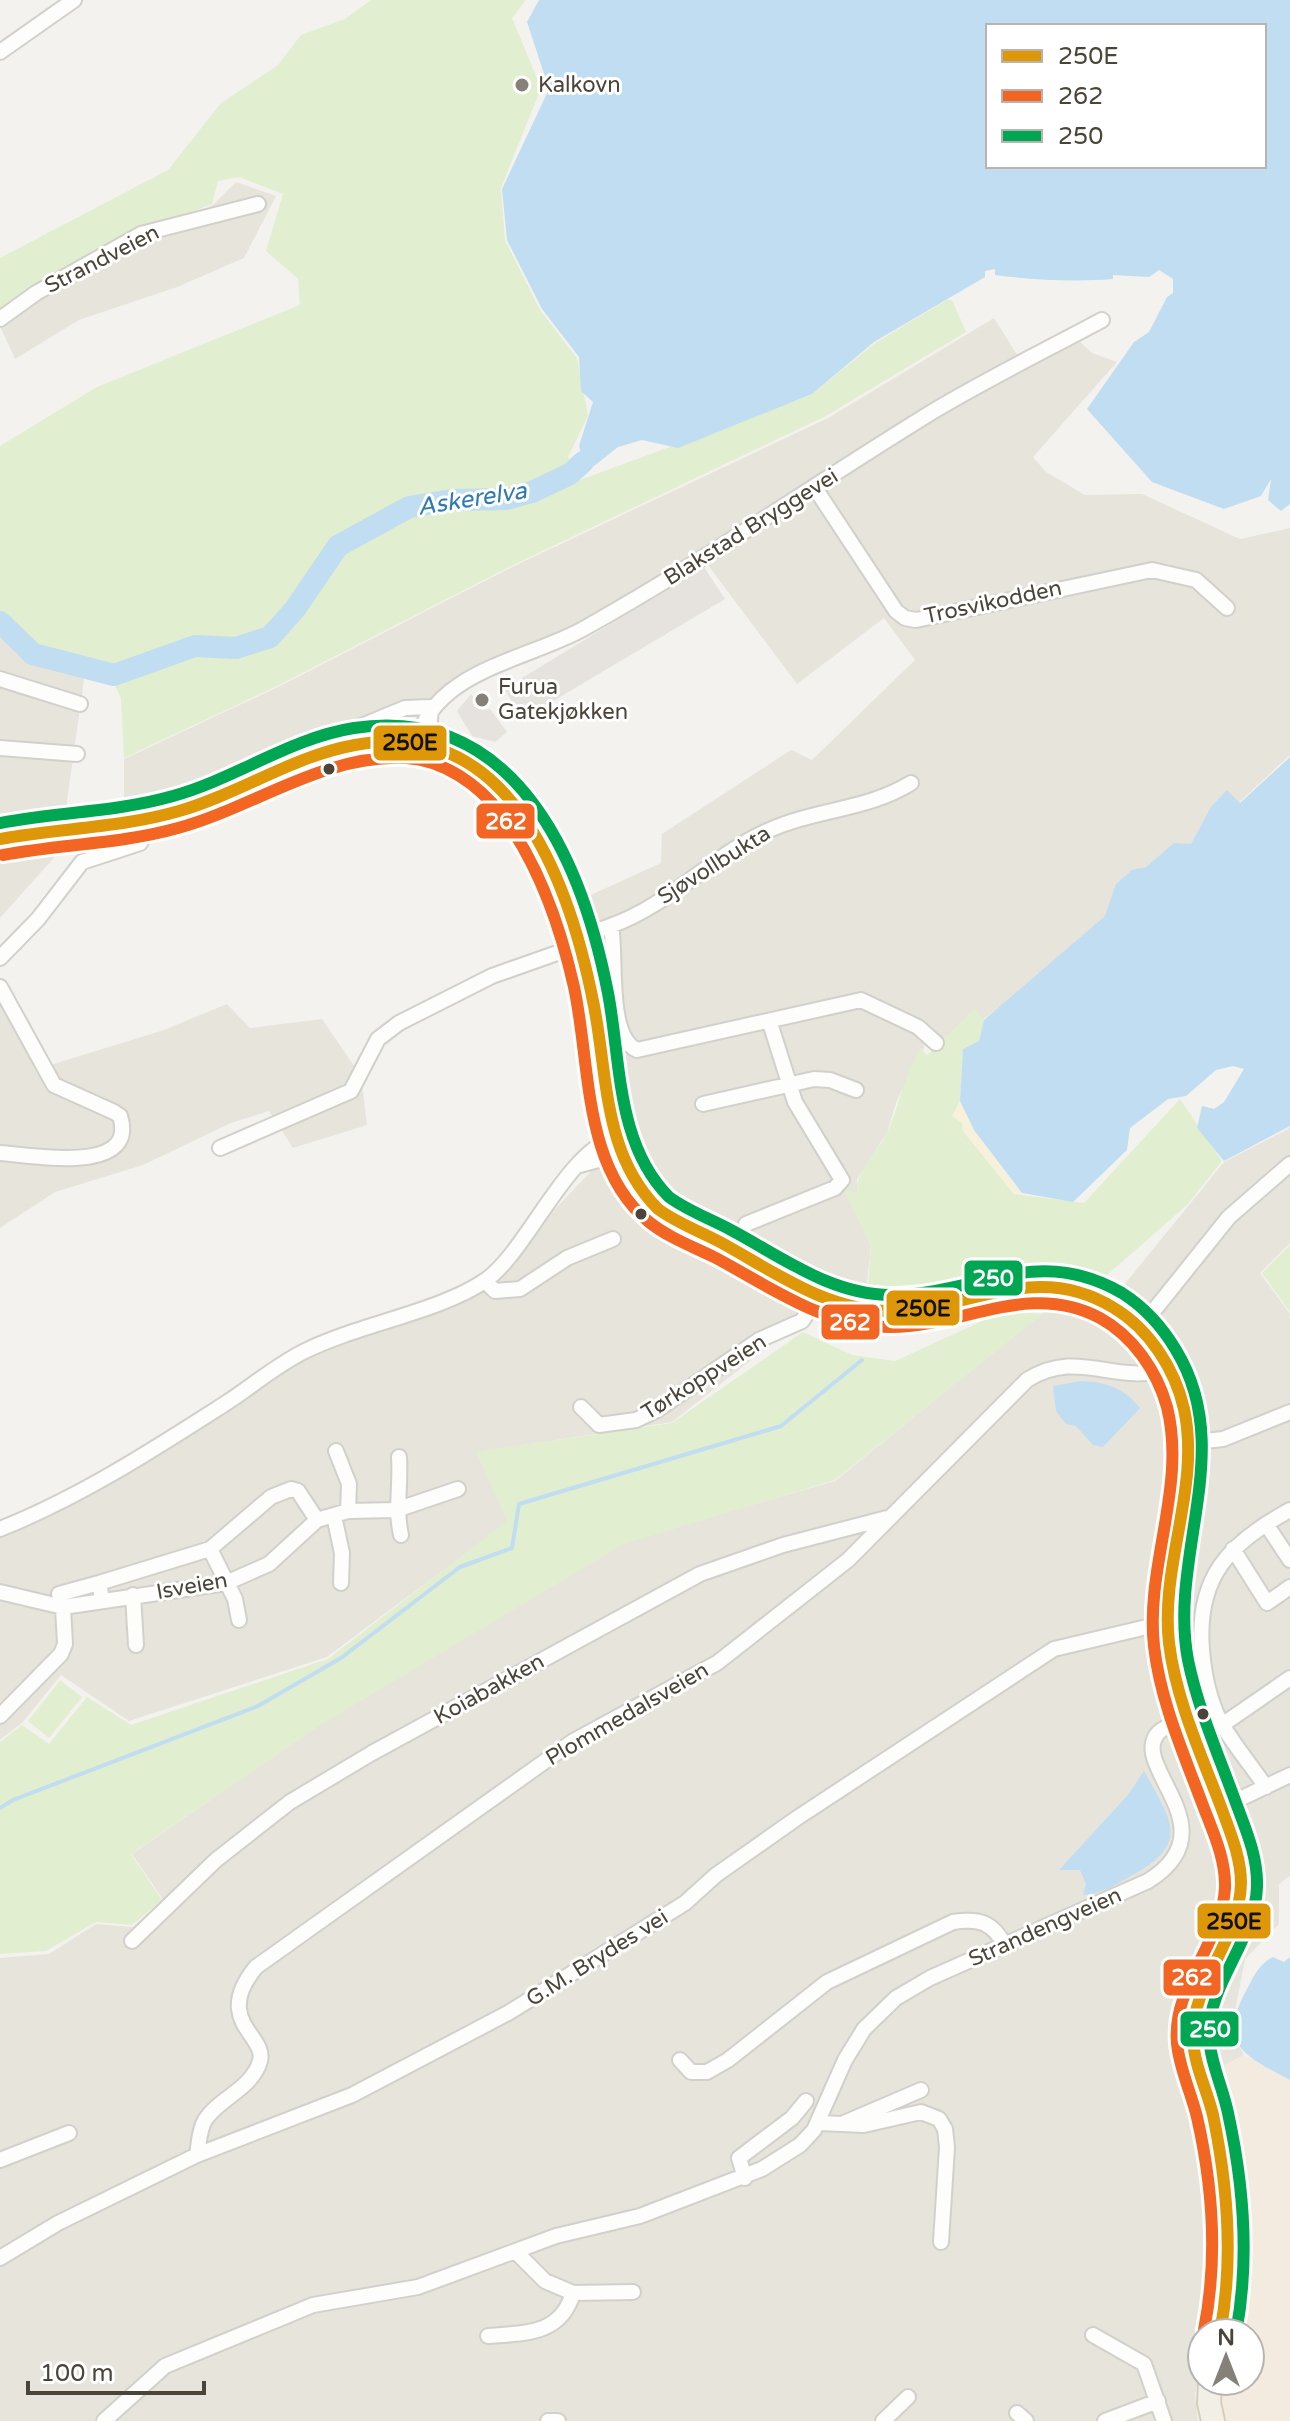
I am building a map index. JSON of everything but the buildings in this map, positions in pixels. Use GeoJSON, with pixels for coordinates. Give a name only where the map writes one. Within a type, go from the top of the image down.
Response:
{"type":"FeatureCollection","features":[{"type":"Feature","properties":{"kind":"main road"},"geometry":{"type":"LineString","coordinates":[[0,839],[53,828],[142,820],[200,805],[349,745],[384,741],[422,744],[486,772],[522,809],[548,856],[576,940],[622,1144],[661,1195],[709,1236],[819,1296],[858,1309],[892,1312],[918,1309],[1005,1286],[1041,1284],[1097,1299],[1139,1329],[1168,1368],[1185,1413],[1188,1443],[1170,1574],[1168,1622],[1174,1670],[1187,1719],[1239,1860],[1241,1899],[1233,1928],[1199,2003],[1193,2032],[1218,2143],[1230,2257],[1229,2287],[1223,2317]]}},
{"type":"Feature","properties":{"kind":"main road"},"geometry":{"type":"LineString","coordinates":[[1209,2397],[1213,2421]]}},
{"type":"Feature","properties":{"kind":"street"},"geometry":{"type":"LineString","coordinates":[[0,52],[74,0]]}},
{"type":"Feature","properties":{"kind":"street","name":"Strandveien"},"geometry":{"type":"LineString","coordinates":[[0,319],[36,293],[141,234],[258,204]]}},
{"type":"Feature","properties":{"kind":"street","name":"Blakstad Bryggevei"},"geometry":{"type":"LineString","coordinates":[[431,707],[484,670],[539,651],[582,629],[740,537],[935,411],[1102,320]]}},
{"type":"Feature","properties":{"kind":"street","name":"Trosvikodden"},"geometry":{"type":"LineString","coordinates":[[815,488],[896,611],[905,618],[916,620],[1152,570],[1196,580],[1227,608]]}},
{"type":"Feature","properties":{"kind":"street"},"geometry":{"type":"LineString","coordinates":[[0,679],[80,704]]}},
{"type":"Feature","properties":{"kind":"street"},"geometry":{"type":"LineString","coordinates":[[359,727],[405,708],[431,707]]}},
{"type":"Feature","properties":{"kind":"street"},"geometry":{"type":"LineString","coordinates":[[422,744],[422,719],[431,707]]}},
{"type":"Feature","properties":{"kind":"street"},"geometry":{"type":"LineString","coordinates":[[0,748],[77,754]]}},
{"type":"Feature","properties":{"kind":"street","name":"Sjøvollbukta"},"geometry":{"type":"LineString","coordinates":[[220,1148],[351,1091],[378,1039],[399,1023],[492,976],[611,926],[660,900],[764,832],[817,812],[885,799],[911,783]]}},
{"type":"Feature","properties":{"kind":"street"},"geometry":{"type":"LineString","coordinates":[[0,958],[38,919],[82,862],[140,843],[145,834],[142,820]]}},
{"type":"Feature","properties":{"kind":"street"},"geometry":{"type":"LineString","coordinates":[[611,926],[613,989],[621,1028],[631,1047],[643,1051],[770,1023],[811,1010],[866,1000],[918,1027],[936,1043]]}},
{"type":"Feature","properties":{"kind":"street"},"geometry":{"type":"LineString","coordinates":[[0,987],[54,1085],[120,1116],[123,1132],[118,1143],[96,1157],[79,1160],[0,1153]]}},
{"type":"Feature","properties":{"kind":"street"},"geometry":{"type":"LineString","coordinates":[[746,1224],[835,1188],[842,1180],[840,1171],[811,1134],[786,1084],[770,1023]]}},
{"type":"Feature","properties":{"kind":"street"},"geometry":{"type":"LineString","coordinates":[[703,1104],[786,1084],[822,1079],[856,1090]]}},
{"type":"Feature","properties":{"kind":"street"},"geometry":{"type":"LineString","coordinates":[[0,1529],[138,1460],[303,1352],[367,1324],[452,1298],[485,1281],[498,1270],[553,1195],[599,1144],[622,1144]]}},
{"type":"Feature","properties":{"kind":"street"},"geometry":{"type":"LineString","coordinates":[[1139,1329],[1229,1217],[1290,1164]]}},
{"type":"Feature","properties":{"kind":"street"},"geometry":{"type":"LineString","coordinates":[[485,1281],[495,1291],[513,1292],[567,1258],[613,1239]]}},
{"type":"Feature","properties":{"kind":"street","name":"Tørkoppveien"},"geometry":{"type":"LineString","coordinates":[[581,1407],[599,1425],[636,1420],[759,1340],[802,1321],[819,1296]]}},
{"type":"Feature","properties":{"kind":"street","name":"Plommedalsveien"},"geometry":{"type":"LineString","coordinates":[[197,2155],[205,2120],[248,2080],[260,2061],[260,2049],[243,2028],[239,1996],[256,1967],[572,1742],[717,1663],[848,1560],[967,1443],[1003,1401],[1040,1371],[1064,1364],[1151,1374],[1168,1368]]}},
{"type":"Feature","properties":{"kind":"street"},"geometry":{"type":"LineString","coordinates":[[1188,1443],[1223,1439],[1290,1412]]}},
{"type":"Feature","properties":{"kind":"street"},"geometry":{"type":"LineString","coordinates":[[336,1451],[349,1484],[341,1514],[341,1583]]}},
{"type":"Feature","properties":{"kind":"street"},"geometry":{"type":"LineString","coordinates":[[399,1457],[401,1486],[396,1510],[401,1535]]}},
{"type":"Feature","properties":{"kind":"street"},"geometry":{"type":"LineString","coordinates":[[0,1716],[61,1654],[65,1644],[61,1601],[99,1583],[210,1549],[247,1514],[271,1497],[291,1489],[298,1491],[317,1520]]}},
{"type":"Feature","properties":{"kind":"street","name":"Isveien"},"geometry":{"type":"LineString","coordinates":[[0,1592],[61,1601],[185,1592],[226,1583],[269,1564],[317,1520],[341,1514],[396,1510],[458,1489]]}},
{"type":"Feature","properties":{"kind":"street"},"geometry":{"type":"LineString","coordinates":[[1266,1787],[1222,1725],[1205,1672],[1201,1616],[1209,1584],[1233,1549],[1290,1510]]}},
{"type":"Feature","properties":{"kind":"street","name":"Koiabakken"},"geometry":{"type":"LineString","coordinates":[[132,1941],[216,1860],[290,1802],[372,1753],[700,1574],[783,1545],[891,1516]]}},
{"type":"Feature","properties":{"kind":"street"},"geometry":{"type":"LineString","coordinates":[[1266,1524],[1290,1560]]}},
{"type":"Feature","properties":{"kind":"street"},"geometry":{"type":"LineString","coordinates":[[210,1549],[235,1599],[239,1620]]}},
{"type":"Feature","properties":{"kind":"street"},"geometry":{"type":"LineString","coordinates":[[1233,1549],[1267,1603],[1290,1587]]}},
{"type":"Feature","properties":{"kind":"street"},"geometry":{"type":"LineString","coordinates":[[136,1645],[144,1570]]}},
{"type":"Feature","properties":{"kind":"street"},"geometry":{"type":"LineString","coordinates":[[99,1583],[102,1599]]}},
{"type":"Feature","properties":{"kind":"street","name":"G.M. Brydes vei"},"geometry":{"type":"LineString","coordinates":[[0,2258],[44,2230],[197,2155],[352,2095],[508,2013],[685,1903],[716,1875],[797,1818],[1054,1649],[1144,1625],[1168,1622]]}},
{"type":"Feature","properties":{"kind":"street"},"geometry":{"type":"LineString","coordinates":[[1222,1725],[1290,1678]]}},
{"type":"Feature","properties":{"kind":"street","name":"Strandengveien"},"geometry":{"type":"LineString","coordinates":[[104,2421],[165,2366],[190,2353],[313,2305],[394,2294],[517,2253],[556,2236],[640,2216],[745,2178],[800,2145],[819,2123],[852,2045],[883,2009],[930,1978],[1148,1881],[1169,1868],[1181,1851],[1183,1835],[1159,1767],[1155,1740],[1161,1731],[1187,1719]]}},
{"type":"Feature","properties":{"kind":"street"},"geometry":{"type":"LineString","coordinates":[[1221,1808],[1290,1775]]}},
{"type":"Feature","properties":{"kind":"street"},"geometry":{"type":"LineString","coordinates":[[680,2060],[691,2072],[707,2072],[769,2030],[827,1982],[953,1922],[970,1919],[987,1923],[997,1930],[1005,1946]]}},
{"type":"Feature","properties":{"kind":"street"},"geometry":{"type":"LineString","coordinates":[[844,2123],[921,2090]]}},
{"type":"Feature","properties":{"kind":"street"},"geometry":{"type":"LineString","coordinates":[[745,2178],[739,2158],[792,2118],[806,2101]]}},
{"type":"Feature","properties":{"kind":"street"},"geometry":{"type":"LineString","coordinates":[[819,2123],[864,2125],[921,2112],[939,2119],[945,2129],[947,2147],[941,2242]]}},
{"type":"Feature","properties":{"kind":"street"},"geometry":{"type":"LineString","coordinates":[[0,2160],[69,2133]]}},
{"type":"Feature","properties":{"kind":"street"},"geometry":{"type":"LineString","coordinates":[[517,2253],[545,2281],[573,2293],[633,2292]]}},
{"type":"Feature","properties":{"kind":"street"},"geometry":{"type":"LineString","coordinates":[[488,2336],[518,2334],[559,2321],[567,2313],[573,2293]]}},
{"type":"Feature","properties":{"kind":"street"},"geometry":{"type":"LineString","coordinates":[[1093,2335],[1144,2364],[1164,2421]]}},
{"type":"Feature","properties":{"kind":"street"},"geometry":{"type":"LineString","coordinates":[[883,2421],[908,2397]]}},
{"type":"Feature","properties":{"kind":"street"},"geometry":{"type":"LineString","coordinates":[[1105,2421],[1158,2401]]}},
{"type":"Feature","properties":{"kind":"street"},"geometry":{"type":"LineString","coordinates":[[548,2421],[558,2421]]}},
{"type":"Feature","properties":{"kind":"shaded area"},"geometry":{"type":"Polygon","coordinates":[[[236,182],[276,196],[244,258],[177,287],[79,320],[15,359],[0,326],[96,260],[181,224],[214,204],[236,182]]]}},
{"type":"Feature","properties":{"kind":"shaded area"},"geometry":{"type":"Polygon","coordinates":[[[994,318],[1021,361],[1067,330],[1092,353],[1117,362],[1033,457],[1046,472],[1085,495],[1142,494],[1240,539],[1290,528],[1290,755],[1176,861],[1009,1000],[959,1037],[926,1042],[897,1100],[887,1133],[857,1179],[857,1194],[844,1190],[871,1245],[865,1301],[838,1292],[672,1422],[479,1452],[509,1521],[327,1657],[129,1721],[61,1675],[22,1723],[0,1740],[0,1530],[25,1521],[302,1354],[485,1282],[621,1140],[571,904],[661,863],[662,834],[791,750],[812,760],[915,660],[884,618],[797,684],[699,553],[540,646],[482,667],[432,699],[395,704],[207,785],[124,802],[124,759],[276,688],[512,567],[828,418],[994,318]]]}},
{"type":"Feature","properties":{"kind":"shaded area"},"geometry":{"type":"Polygon","coordinates":[[[704,567],[725,599],[523,719],[504,689],[704,567]]]}},
{"type":"Feature","properties":{"kind":"shaded area"},"geometry":{"type":"Polygon","coordinates":[[[0,625],[88,651],[60,851],[0,918],[0,625]]]}},
{"type":"Feature","properties":{"kind":"shaded area"},"geometry":{"type":"Polygon","coordinates":[[[471,694],[483,710],[490,709],[507,732],[495,742],[472,736],[457,711],[471,694]]]}},
{"type":"Feature","properties":{"kind":"shaded area"},"geometry":{"type":"Polygon","coordinates":[[[0,1002],[28,1052],[44,1067],[164,1030],[227,1004],[250,1028],[322,1019],[361,1076],[367,1125],[293,1148],[269,1111],[231,1123],[143,1165],[55,1192],[0,1228],[0,1002]]]}},
{"type":"Feature","properties":{"kind":"shaded area"},"geometry":{"type":"Polygon","coordinates":[[[1290,1128],[1290,1243],[1260,1273],[1290,1314],[1290,1876],[1279,1884],[1279,1924],[1245,1959],[1231,2032],[1244,2055],[1210,2073],[1186,2092],[1196,2101],[1208,2158],[1218,2260],[1217,2294],[1212,2317],[1186,2317],[1186,2397],[1195,2397],[1198,2421],[0,2421],[0,1958],[49,1954],[96,1924],[133,1927],[164,1901],[132,1854],[322,1723],[623,1542],[835,1481],[1065,1295],[1110,1302],[1224,1162],[1290,1128]]]}},
{"type":"Feature","properties":{"kind":"shaded area"},"geometry":{"type":"Polygon","coordinates":[[[1244,2055],[1290,2080],[1290,2421],[1222,2421],[1219,2397],[1266,2397],[1266,2317],[1227,2317],[1210,2073],[1244,2055]]]}},
{"type":"Feature","properties":{"kind":"green space"},"geometry":{"type":"Polygon","coordinates":[[[371,0],[526,0],[512,18],[541,88],[501,188],[505,240],[540,310],[577,358],[588,416],[568,457],[580,480],[811,395],[875,343],[947,300],[952,300],[966,332],[826,416],[511,566],[275,687],[124,758],[121,698],[103,661],[0,638],[0,446],[97,387],[300,305],[298,279],[266,251],[283,194],[239,177],[218,181],[212,204],[93,250],[0,312],[0,258],[168,170],[221,103],[278,65],[301,35],[345,19],[371,0]]]}},
{"type":"Feature","properties":{"kind":"green space"},"geometry":{"type":"Polygon","coordinates":[[[975,1008],[984,1020],[979,1041],[963,1049],[960,1101],[953,1116],[962,1123],[963,1131],[1014,1194],[1084,1203],[1180,1099],[1222,1161],[1187,1205],[1099,1282],[1046,1271],[1005,1273],[934,1296],[867,1299],[871,1245],[843,1189],[857,1193],[860,1177],[887,1133],[907,1076],[926,1042],[923,1051],[927,1055],[975,1008]]]}},
{"type":"Feature","properties":{"kind":"green space"},"geometry":{"type":"Polygon","coordinates":[[[1290,1245],[1290,1312],[1262,1273],[1290,1245]]]}},
{"type":"Feature","properties":{"kind":"green space"},"geometry":{"type":"Polygon","coordinates":[[[1004,1311],[1043,1314],[835,1480],[624,1544],[322,1724],[131,1854],[162,1900],[132,1925],[96,1922],[46,1951],[0,1954],[0,1742],[22,1725],[49,1744],[87,1697],[131,1725],[328,1659],[507,1521],[476,1452],[672,1423],[803,1332],[852,1355],[895,1361],[1004,1311]]]}},
{"type":"Feature","properties":{"kind":"green space"},"geometry":{"type":"Polygon","coordinates":[[[60,1680],[82,1697],[49,1738],[28,1721],[60,1680]]]}},
{"type":"Feature","properties":{"kind":"sand"},"geometry":{"type":"Polygon","coordinates":[[[960,1101],[974,1130],[1021,1193],[1014,1194],[963,1131],[962,1123],[952,1116],[960,1101]]]}},
{"type":"Feature","properties":{"kind":"water"},"geometry":{"type":"Polygon","coordinates":[[[539,0],[1290,0],[1290,504],[1281,511],[1268,500],[1271,479],[1261,496],[1224,509],[1152,482],[1087,409],[1134,342],[1149,332],[1167,297],[1173,293],[1173,279],[1159,270],[1149,277],[1113,275],[1113,279],[1083,280],[1024,278],[995,275],[995,269],[985,271],[985,277],[874,342],[812,394],[678,448],[642,440],[618,447],[594,466],[583,462],[579,446],[593,402],[581,391],[579,357],[542,309],[507,240],[502,189],[549,89],[527,22],[539,0]]]}},
{"type":"Feature","properties":{"kind":"water"},"geometry":{"type":"Polygon","coordinates":[[[1290,757],[1290,1126],[1224,1161],[1197,1128],[1202,1106],[1214,1109],[1224,1102],[1244,1069],[1233,1066],[1216,1070],[1186,1096],[1168,1099],[1130,1128],[1127,1150],[1073,1202],[1022,1193],[974,1130],[960,1101],[963,1049],[979,1041],[984,1020],[1105,916],[1116,884],[1132,870],[1146,867],[1174,843],[1191,844],[1211,807],[1227,790],[1240,803],[1290,757]]]}},
{"type":"Feature","properties":{"kind":"water"},"geometry":{"type":"Polygon","coordinates":[[[1081,1381],[1114,1387],[1128,1395],[1140,1408],[1103,1447],[1093,1445],[1076,1426],[1066,1424],[1056,1411],[1053,1386],[1081,1381]]]}},
{"type":"Feature","properties":{"kind":"water"},"geometry":{"type":"Polygon","coordinates":[[[1144,1771],[1168,1819],[1171,1831],[1169,1843],[1149,1865],[1107,1889],[1083,1895],[1086,1884],[1080,1870],[1059,1870],[1128,1795],[1144,1771]]]}},
{"type":"Feature","properties":{"kind":"water"},"geometry":{"type":"Polygon","coordinates":[[[1273,1957],[1284,1962],[1290,1957],[1290,2080],[1249,2056],[1235,2037],[1237,2010],[1246,1991],[1260,1967],[1273,1957]]]}},
{"type":"Feature","properties":{"kind":"waterway","name":"Askerelva"},"geometry":{"type":"LineString","coordinates":[[0,622],[33,654],[114,675],[195,646],[236,648],[270,637],[295,609],[338,546],[409,507],[452,500],[507,499],[532,492],[570,474],[583,462]]}},
{"type":"Feature","properties":{"kind":"waterway"},"geometry":{"type":"LineString","coordinates":[[0,1808],[13,1800],[258,1706],[341,1658],[460,1567],[512,1548],[519,1504],[781,1426],[862,1360]]}},
{"type":"Feature","properties":{"kind":"transit line","name":"250"},"geometry":{"type":"LineString","coordinates":[[0,823],[173,796],[218,780],[307,740],[354,728],[410,727],[458,741],[499,766],[532,802],[559,845],[580,893],[596,943],[608,993],[630,1127],[652,1176],[669,1197],[808,1273],[848,1289],[891,1295],[922,1293],[1006,1275],[1062,1272],[1091,1279],[1122,1293],[1159,1326],[1176,1350],[1193,1388],[1201,1426],[1201,1464],[1186,1581],[1184,1621],[1188,1660],[1203,1714],[1251,1844],[1257,1876],[1249,1926],[1216,1998],[1209,2036],[1228,2113],[1241,2195],[1244,2250],[1238,2317]]}},
{"type":"Feature","properties":{"kind":"transit line","name":"250E"},"geometry":{"type":"LineString","coordinates":[[0,839],[157,817],[201,804],[288,766],[355,745],[409,743],[455,756],[493,782],[524,818],[549,861],[583,958],[617,1139],[640,1187],[658,1209],[803,1288],[846,1305],[893,1311],[1031,1287],[1058,1288],[1085,1294],[1114,1308],[1138,1327],[1159,1351],[1180,1394],[1188,1438],[1188,1467],[1170,1584],[1168,1613],[1172,1664],[1241,1873],[1239,1904],[1200,1999],[1194,2019],[1193,2039],[1198,2068],[1213,2115],[1225,2196],[1228,2251],[1222,2317]]}},
{"type":"Feature","properties":{"kind":"transit line","name":"262"},"geometry":{"type":"LineString","coordinates":[[3,855],[178,828],[346,764],[406,758],[447,769],[471,784],[492,803],[514,833],[537,874],[555,918],[574,987],[600,1144],[611,1173],[627,1199],[649,1222],[673,1238],[800,1304],[844,1320],[891,1327],[918,1325],[996,1308],[1048,1303],[1074,1307],[1100,1318],[1133,1345],[1150,1368],[1163,1394],[1172,1437],[1169,1496],[1153,1616],[1157,1666],[1173,1726],[1218,1844],[1225,1877],[1222,1908],[1216,1927],[1182,2002],[1177,2043],[1197,2117],[1210,2196],[1212,2250],[1206,2317]]}},
{"type":"Feature","properties":{"kind":"place","name":"Kalkovn"},"geometry":{"type":"Point","coordinates":[522,85]}},
{"type":"Feature","properties":{"kind":"place","name":"Furua Gatekjøkken"},"geometry":{"type":"Point","coordinates":[482,700]}}]}
